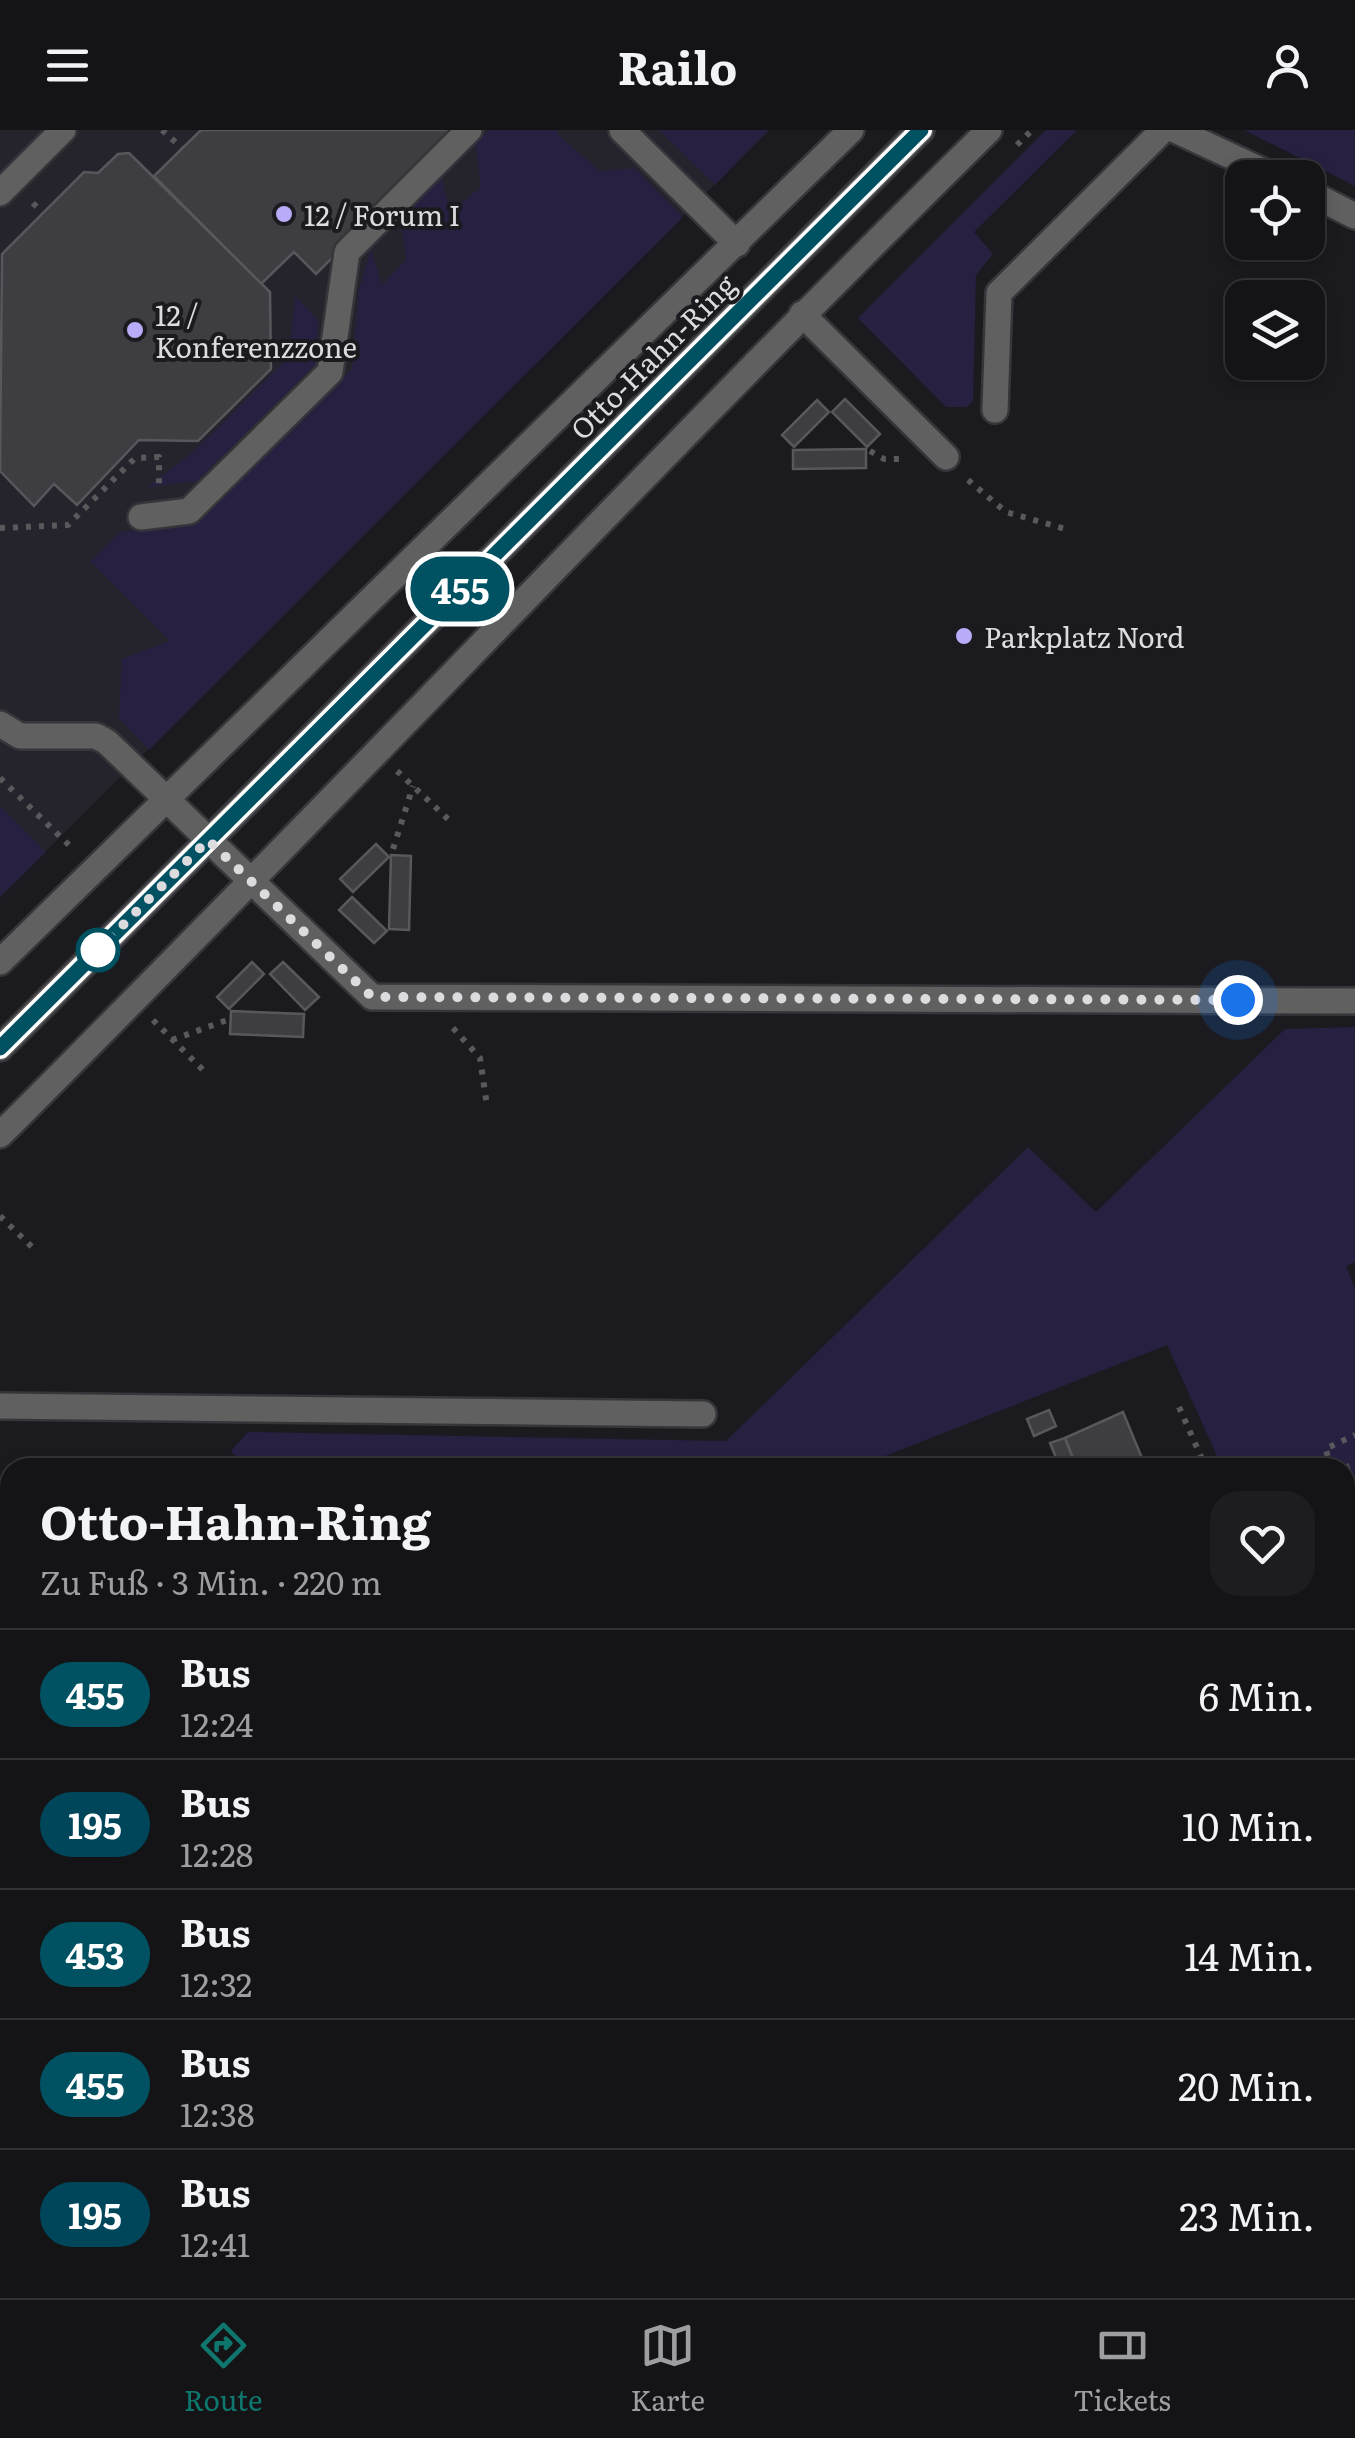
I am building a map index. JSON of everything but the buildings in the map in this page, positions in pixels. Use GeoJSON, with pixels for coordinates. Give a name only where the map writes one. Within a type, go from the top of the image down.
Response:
{"type":"FeatureCollection","features":[{"type":"Feature","properties":{"kind":"street"},"geometry":{"type":"LineString","coordinates":[[149,516],[188,512],[330,372],[347,252],[469,130]]}},
{"type":"Feature","properties":{"kind":"street"},"geometry":{"type":"LineString","coordinates":[[622,130],[736,244]]}},
{"type":"Feature","properties":{"kind":"street","name":"Otto-Hahn-Ring"},"geometry":{"type":"LineString","coordinates":[[0,962],[851,130]]}},
{"type":"Feature","properties":{"kind":"street","name":"Otto-Hahn-Ring"},"geometry":{"type":"LineString","coordinates":[[0,1048],[921,130]]}},
{"type":"Feature","properties":{"kind":"street"},"geometry":{"type":"LineString","coordinates":[[0,1135],[252,884],[802,314],[989,130]]}},
{"type":"Feature","properties":{"kind":"street"},"geometry":{"type":"LineString","coordinates":[[994,410],[999,293],[1163,130]]}},
{"type":"Feature","properties":{"kind":"street"},"geometry":{"type":"LineString","coordinates":[[1176,130],[1240,160]]}},
{"type":"Feature","properties":{"kind":"street"},"geometry":{"type":"LineString","coordinates":[[0,193],[54,133]]}},
{"type":"Feature","properties":{"kind":"street"},"geometry":{"type":"LineString","coordinates":[[1325,201],[1355,216]]}},
{"type":"Feature","properties":{"kind":"street"},"geometry":{"type":"LineString","coordinates":[[802,314],[946,458]]}},
{"type":"Feature","properties":{"kind":"street"},"geometry":{"type":"LineString","coordinates":[[0,724],[20,736],[96,736],[107,742],[372,997],[1355,1001]]}},
{"type":"Feature","properties":{"kind":"street"},"geometry":{"type":"LineString","coordinates":[[0,1406],[703,1414]]}},
{"type":"Feature","properties":{"kind":"path"},"geometry":{"type":"LineString","coordinates":[[162,130],[182,148]]}},
{"type":"Feature","properties":{"kind":"path"},"geometry":{"type":"LineString","coordinates":[[32,202],[43,213]]}},
{"type":"Feature","properties":{"kind":"path"},"geometry":{"type":"LineString","coordinates":[[0,528],[68,524],[135,458],[159,457],[149,516]]}},
{"type":"Feature","properties":{"kind":"path"},"geometry":{"type":"LineString","coordinates":[[968,480],[1006,512],[1069,530]]}},
{"type":"Feature","properties":{"kind":"path"},"geometry":{"type":"LineString","coordinates":[[0,778],[73,849]]}},
{"type":"Feature","properties":{"kind":"path"},"geometry":{"type":"LineString","coordinates":[[406,778],[449,820]]}},
{"type":"Feature","properties":{"kind":"path"},"geometry":{"type":"LineString","coordinates":[[393,849],[413,786]]}},
{"type":"Feature","properties":{"kind":"path"},"geometry":{"type":"LineString","coordinates":[[426,997],[480,1058],[487,1106]]}},
{"type":"Feature","properties":{"kind":"path"},"geometry":{"type":"LineString","coordinates":[[172,1040],[227,1020]]}},
{"type":"Feature","properties":{"kind":"path"},"geometry":{"type":"LineString","coordinates":[[163,1030],[208,1074]]}},
{"type":"Feature","properties":{"kind":"path"},"geometry":{"type":"LineString","coordinates":[[0,1216],[33,1248]]}},
{"type":"Feature","properties":{"kind":"path"},"geometry":{"type":"LineString","coordinates":[[1180,1407],[1202,1458]]}},
{"type":"Feature","properties":{"kind":"path"},"geometry":{"type":"LineString","coordinates":[[1329,1458],[1325,1449],[1355,1435]]}},
{"type":"Feature","properties":{"kind":"shaded area"},"geometry":{"type":"Polygon","coordinates":[[[0,130],[769,130],[0,897],[0,130]]]}},
{"type":"Feature","properties":{"kind":"shaded area"},"geometry":{"type":"Polygon","coordinates":[[[490,130],[557,130],[600,171],[635,168],[683,217],[149,750],[119,718],[122,659],[170,641],[90,561],[120,532],[195,522],[352,369],[359,289],[371,249],[382,285],[406,260],[400,218],[442,178],[450,212],[481,187],[475,143],[490,130]]]}},
{"type":"Feature","properties":{"kind":"shaded area"},"geometry":{"type":"Polygon","coordinates":[[[659,130],[769,130],[715,185],[659,130]]]}},
{"type":"Feature","properties":{"kind":"shaded area"},"geometry":{"type":"Polygon","coordinates":[[[1046,130],[1077,130],[974,232],[993,254],[976,275],[973,401],[967,407],[946,407],[858,318],[1046,130]]]}},
{"type":"Feature","properties":{"kind":"shaded area"},"geometry":{"type":"Polygon","coordinates":[[[1244,130],[1355,130],[1355,186],[1325,171],[1325,160],[1303,160],[1244,130]]]}},
{"type":"Feature","properties":{"kind":"shaded area"},"geometry":{"type":"Polygon","coordinates":[[[295,296],[318,320],[317,363],[197,481],[148,487],[194,451],[289,357],[295,296]]]}},
{"type":"Feature","properties":{"kind":"shaded area"},"geometry":{"type":"Polygon","coordinates":[[[0,806],[46,852],[0,897],[0,806]]]}},
{"type":"Feature","properties":{"kind":"shaded area"},"geometry":{"type":"Polygon","coordinates":[[[1355,1027],[1355,1262],[1346,1266],[1355,1288],[1355,1458],[1218,1458],[1167,1345],[880,1458],[238,1458],[231,1451],[248,1432],[726,1441],[1028,1147],[1096,1212],[1285,1029],[1355,1027]]]}},
{"type":"Feature","properties":{"kind":"bus line","name":"455"},"geometry":{"type":"LineString","coordinates":[[0,1048],[921,130]]}},
{"type":"Feature","properties":{"kind":"place","name":"12 / Forum I"},"geometry":{"type":"Point","coordinates":[284,214]}},
{"type":"Feature","properties":{"kind":"place","name":"12 / Konferenzzone"},"geometry":{"type":"Point","coordinates":[135,330]}},
{"type":"Feature","properties":{"kind":"place","name":"Parkplatz Nord"},"geometry":{"type":"Point","coordinates":[964,636]}},
{"type":"Feature","properties":{"kind":"route"},"geometry":{"type":"LineString","coordinates":[[98,950],[208,840],[372,997],[1238,1000]]}}]}
